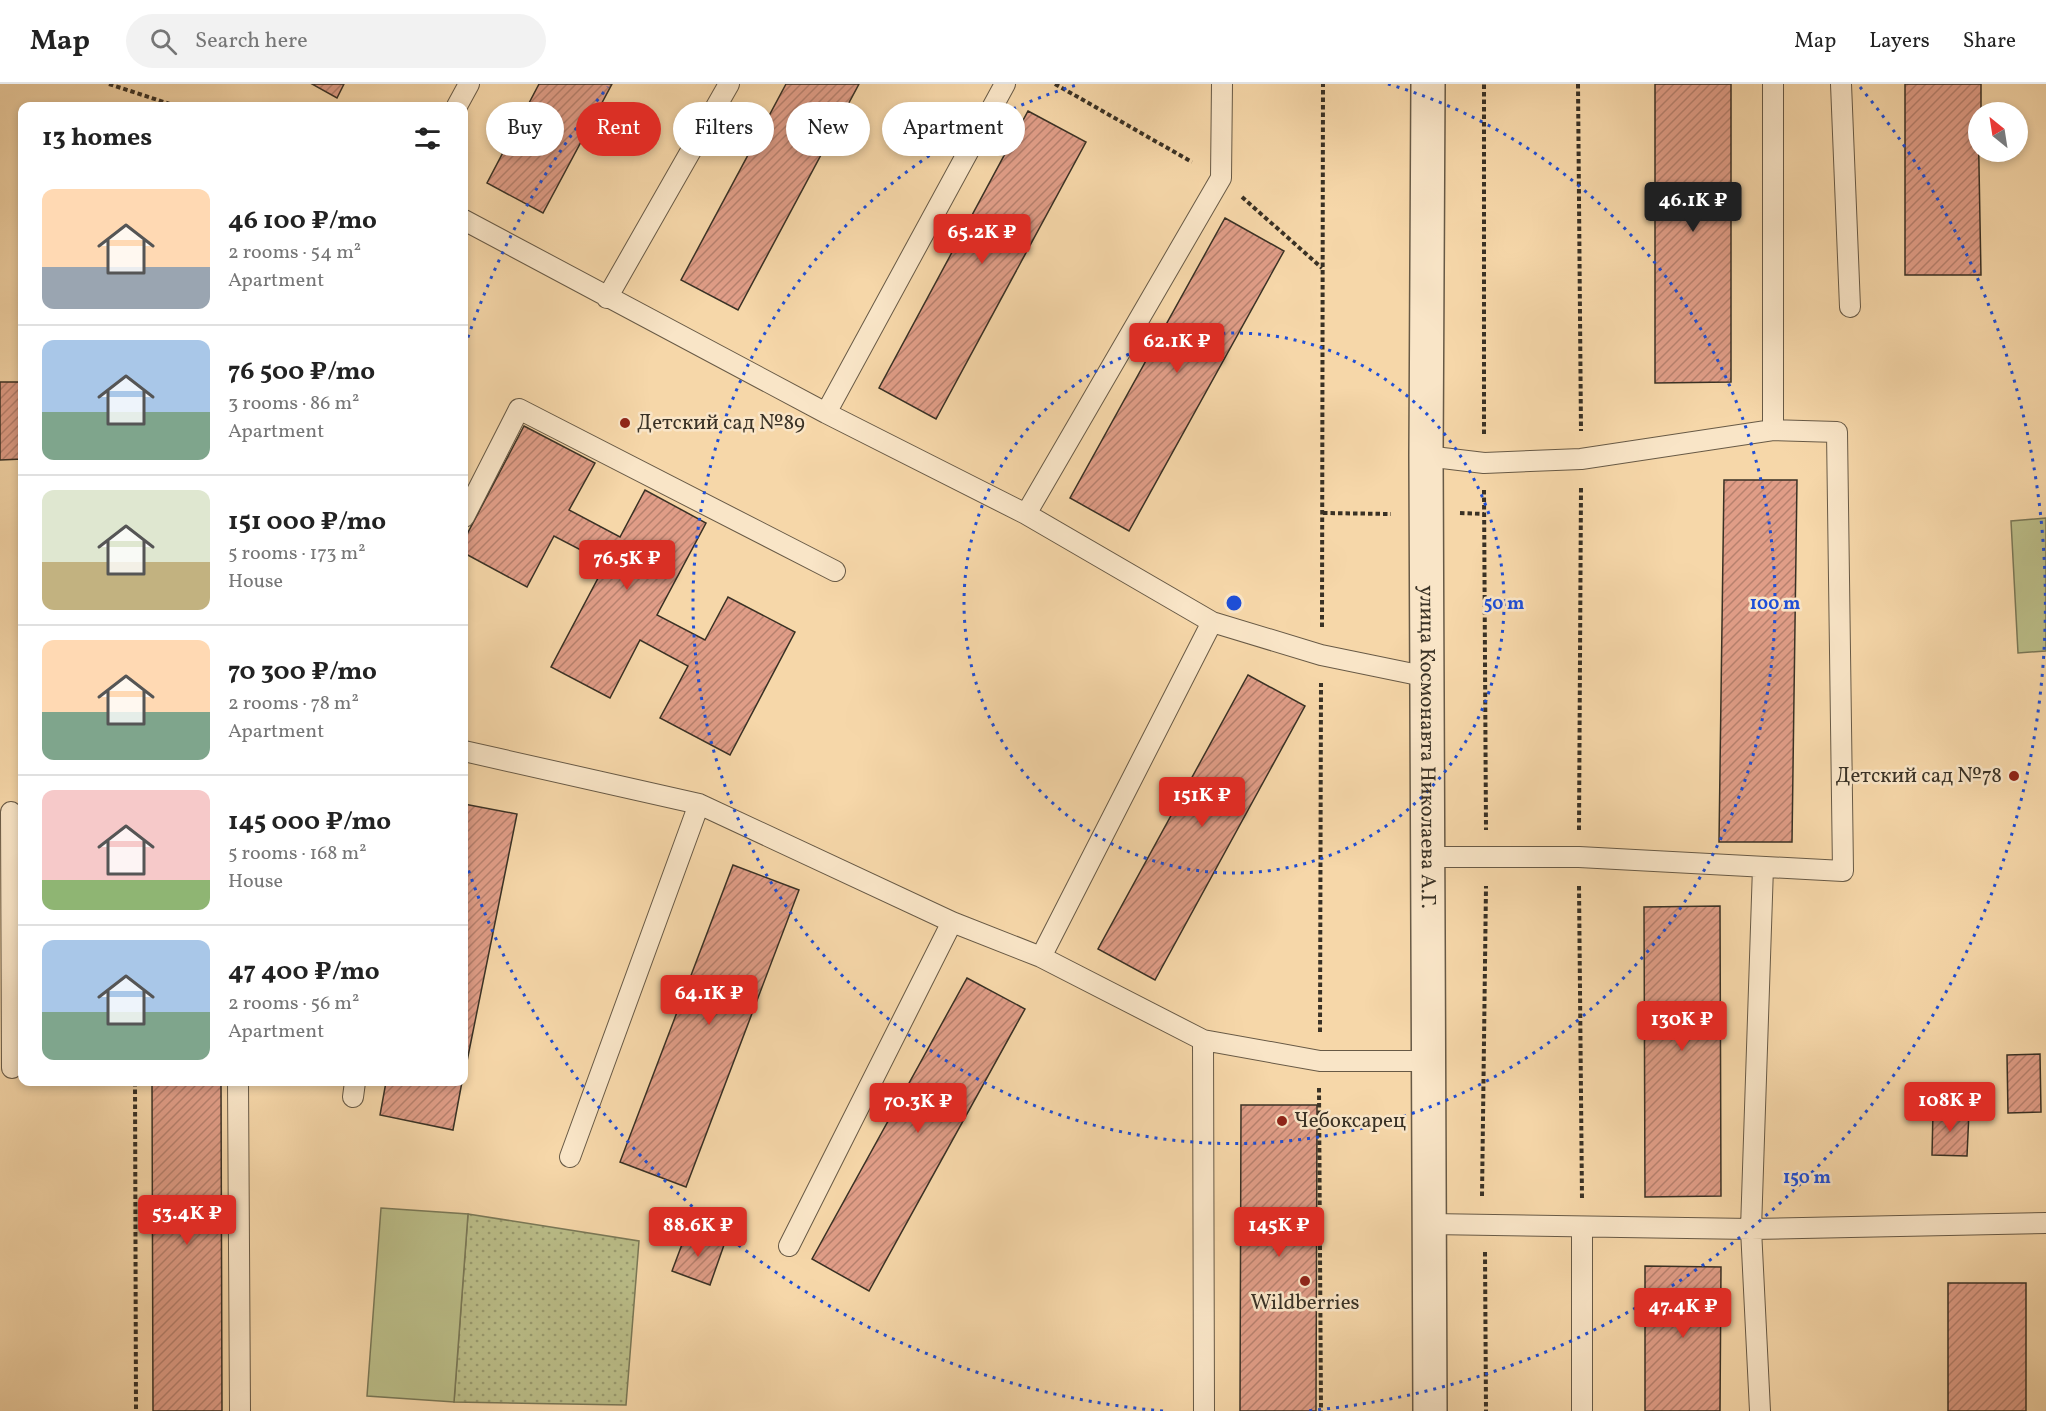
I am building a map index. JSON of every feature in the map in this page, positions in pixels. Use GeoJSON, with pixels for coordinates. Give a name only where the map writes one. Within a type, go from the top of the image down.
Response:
{"type":"FeatureCollection","features":[{"type":"Feature","properties":{"kind":"street","name":"улица Космонавта Николаева А.Г."},"geometry":{"type":"LineString","coordinates":[[1428,84],[1426,456],[1430,857],[1430,1411]]}},
{"type":"Feature","properties":{"kind":"lane"},"geometry":{"type":"LineString","coordinates":[[459,102],[469,84]]}},
{"type":"Feature","properties":{"kind":"lane"},"geometry":{"type":"LineString","coordinates":[[607,298],[729,84]]}},
{"type":"Feature","properties":{"kind":"lane"},"geometry":{"type":"LineString","coordinates":[[826,413],[1005,84]]}},
{"type":"Feature","properties":{"kind":"lane"},"geometry":{"type":"LineString","coordinates":[[1026,514],[1221,178],[1222,84]]}},
{"type":"Feature","properties":{"kind":"lane"},"geometry":{"type":"LineString","coordinates":[[1773,84],[1773,430]]}},
{"type":"Feature","properties":{"kind":"lane"},"geometry":{"type":"LineString","coordinates":[[1841,84],[1850,307]]}},
{"type":"Feature","properties":{"kind":"lane"},"geometry":{"type":"LineString","coordinates":[[468,222],[826,413],[1026,514],[1212,622],[1322,655],[1428,677]]}},
{"type":"Feature","properties":{"kind":"lane"},"geometry":{"type":"LineString","coordinates":[[468,509],[519,409],[835,571]]}},
{"type":"Feature","properties":{"kind":"lane"},"geometry":{"type":"LineString","coordinates":[[1426,456],[1484,463],[1581,459],[1773,430],[1837,432],[1843,871],[1579,857],[1430,857]]}},
{"type":"Feature","properties":{"kind":"lane"},"geometry":{"type":"LineString","coordinates":[[1041,957],[1212,622]]}},
{"type":"Feature","properties":{"kind":"lane"},"geometry":{"type":"LineString","coordinates":[[468,752],[699,804],[952,922],[1041,957],[1203,1040],[1320,1061],[1429,1062]]}},
{"type":"Feature","properties":{"kind":"lane"},"geometry":{"type":"LineString","coordinates":[[570,1157],[699,804]]}},
{"type":"Feature","properties":{"kind":"lane"},"geometry":{"type":"LineString","coordinates":[[11,809],[12,1068]]}},
{"type":"Feature","properties":{"kind":"lane"},"geometry":{"type":"LineString","coordinates":[[1760,1411],[1751,1229],[1763,867]]}},
{"type":"Feature","properties":{"kind":"lane"},"geometry":{"type":"LineString","coordinates":[[789,1246],[952,922]]}},
{"type":"Feature","properties":{"kind":"lane"},"geometry":{"type":"LineString","coordinates":[[1203,1040],[1204,1411]]}},
{"type":"Feature","properties":{"kind":"lane"},"geometry":{"type":"LineString","coordinates":[[238,1086],[240,1411]]}},
{"type":"Feature","properties":{"kind":"lane"},"geometry":{"type":"LineString","coordinates":[[1430,1224],[1751,1229],[2046,1223]]}},
{"type":"Feature","properties":{"kind":"lane"},"geometry":{"type":"LineString","coordinates":[[1582,1227],[1582,1411]]}},
{"type":"Feature","properties":{"kind":"path"},"geometry":{"type":"LineString","coordinates":[[109,84],[164,102]]}},
{"type":"Feature","properties":{"kind":"path"},"geometry":{"type":"LineString","coordinates":[[1322,633],[1323,84]]}},
{"type":"Feature","properties":{"kind":"path"},"geometry":{"type":"LineString","coordinates":[[1484,84],[1484,439]]}},
{"type":"Feature","properties":{"kind":"path"},"geometry":{"type":"LineString","coordinates":[[1578,84],[1582,1227]]}},
{"type":"Feature","properties":{"kind":"path"},"geometry":{"type":"LineString","coordinates":[[1484,484],[1486,833]]}},
{"type":"Feature","properties":{"kind":"path"},"geometry":{"type":"LineString","coordinates":[[1323,513],[1398,514]]}},
{"type":"Feature","properties":{"kind":"path"},"geometry":{"type":"LineString","coordinates":[[1454,513],[1484,514]]}},
{"type":"Feature","properties":{"kind":"path"},"geometry":{"type":"LineString","coordinates":[[1320,1043],[1321,679]]}},
{"type":"Feature","properties":{"kind":"path"},"geometry":{"type":"LineString","coordinates":[[1482,1198],[1486,882]]}},
{"type":"Feature","properties":{"kind":"path"},"geometry":{"type":"LineString","coordinates":[[1319,1085],[1322,1411]]}},
{"type":"Feature","properties":{"kind":"path"},"geometry":{"type":"LineString","coordinates":[[135,1086],[136,1411]]}},
{"type":"Feature","properties":{"kind":"path"},"geometry":{"type":"LineString","coordinates":[[1485,1249],[1486,1411]]}},
{"type":"Feature","properties":{"kind":"green space"},"geometry":{"type":"Polygon","coordinates":[[[2046,518],[2046,651],[2018,653],[2011,521],[2046,518]]]}},
{"type":"Feature","properties":{"kind":"green space"},"geometry":{"type":"Polygon","coordinates":[[[381,1208],[468,1214],[454,1402],[367,1396],[381,1208]]]}},
{"type":"Feature","properties":{"kind":"green space"},"geometry":{"type":"Polygon","coordinates":[[[468,1214],[639,1241],[626,1405],[454,1402],[468,1214]]]}},
{"type":"Feature","properties":{"kind":"building"},"geometry":{"type":"Polygon","coordinates":[[[312,84],[344,84],[337,98],[312,84]]]}},
{"type":"Feature","properties":{"kind":"building"},"geometry":{"type":"Polygon","coordinates":[[[539,84],[612,84],[602,102],[576,102],[576,151],[543,213],[487,183],[501,156],[564,156],[564,102],[530,102],[539,84]]]}},
{"type":"Feature","properties":{"kind":"building"},"geometry":{"type":"Polygon","coordinates":[[[786,84],[859,84],[849,102],[786,102],[786,156],[820,156],[738,310],[681,280],[747,156],[774,156],[774,106],[786,84]]]}},
{"type":"Feature","properties":{"kind":"building"},"geometry":{"type":"Polygon","coordinates":[[[1655,84],[1731,84],[1731,382],[1655,383],[1655,84]]]}},
{"type":"Feature","properties":{"kind":"building"},"geometry":{"type":"Polygon","coordinates":[[[1905,84],[1981,84],[1981,102],[1968,102],[1968,162],[1979,162],[1981,275],[1905,275],[1905,84]]]}},
{"type":"Feature","properties":{"kind":"building"},"geometry":{"type":"Polygon","coordinates":[[[1028,111],[1086,142],[936,419],[879,388],[1004,156],[1025,156],[1025,117],[1028,111]]]}},
{"type":"Feature","properties":{"kind":"building"},"geometry":{"type":"Polygon","coordinates":[[[1225,218],[1284,251],[1129,531],[1070,498],[1225,218]]]}},
{"type":"Feature","properties":{"kind":"building"},"geometry":{"type":"Polygon","coordinates":[[[0,382],[18,382],[18,459],[0,460],[0,382]]]}},
{"type":"Feature","properties":{"kind":"building"},"geometry":{"type":"Polygon","coordinates":[[[524,426],[595,463],[569,510],[620,537],[645,490],[706,523],[657,615],[705,640],[728,597],[795,632],[730,755],[660,718],[688,666],[640,640],[610,698],[551,667],[606,563],[554,536],[527,587],[468,555],[468,532],[524,426]]]}},
{"type":"Feature","properties":{"kind":"building"},"geometry":{"type":"Polygon","coordinates":[[[1724,480],[1797,480],[1792,842],[1719,842],[1724,480]]]}},
{"type":"Feature","properties":{"kind":"building"},"geometry":{"type":"Polygon","coordinates":[[[1248,675],[1305,706],[1155,980],[1098,949],[1248,675]]]}},
{"type":"Feature","properties":{"kind":"building"},"geometry":{"type":"Polygon","coordinates":[[[468,805],[517,814],[468,1056],[468,805]]]}},
{"type":"Feature","properties":{"kind":"building"},"geometry":{"type":"Polygon","coordinates":[[[733,865],[799,890],[686,1187],[620,1162],[733,865]]]}},
{"type":"Feature","properties":{"kind":"building"},"geometry":{"type":"Polygon","coordinates":[[[1720,906],[1721,1196],[1645,1197],[1644,907],[1720,906]]]}},
{"type":"Feature","properties":{"kind":"building"},"geometry":{"type":"Polygon","coordinates":[[[967,978],[1025,1009],[869,1291],[812,1259],[967,978]]]}},
{"type":"Feature","properties":{"kind":"building"},"geometry":{"type":"Polygon","coordinates":[[[2040,1054],[2041,1112],[2008,1113],[2007,1055],[2040,1054]]]}},
{"type":"Feature","properties":{"kind":"building"},"geometry":{"type":"Polygon","coordinates":[[[152,1086],[221,1086],[222,1411],[153,1411],[152,1086]]]}},
{"type":"Feature","properties":{"kind":"building"},"geometry":{"type":"Polygon","coordinates":[[[385,1086],[461,1086],[453,1130],[380,1115],[385,1086]]]}},
{"type":"Feature","properties":{"kind":"building"},"geometry":{"type":"Polygon","coordinates":[[[1241,1105],[1317,1105],[1316,1411],[1240,1411],[1241,1105]]]}},
{"type":"Feature","properties":{"kind":"building"},"geometry":{"type":"Polygon","coordinates":[[[1933,1111],[1969,1112],[1967,1156],[1932,1155],[1933,1111]]]}},
{"type":"Feature","properties":{"kind":"building"},"geometry":{"type":"Polygon","coordinates":[[[687,1231],[724,1245],[710,1285],[672,1271],[687,1231]]]}},
{"type":"Feature","properties":{"kind":"building"},"geometry":{"type":"Polygon","coordinates":[[[1645,1266],[1721,1267],[1720,1411],[1645,1411],[1645,1266]]]}},
{"type":"Feature","properties":{"kind":"building"},"geometry":{"type":"Polygon","coordinates":[[[1948,1283],[2026,1283],[2026,1411],[1948,1411],[1948,1283]]]}},
{"type":"Feature","properties":{"kind":"place","name":"Детский сад №89"},"geometry":{"type":"Point","coordinates":[625,423]}},
{"type":"Feature","properties":{"kind":"place","name":"Детский сад №78"},"geometry":{"type":"Point","coordinates":[2014,776]}},
{"type":"Feature","properties":{"kind":"place","name":"Чебоксарец"},"geometry":{"type":"Point","coordinates":[1282,1121]}},
{"type":"Feature","properties":{"kind":"place","name":"Wildberries"},"geometry":{"type":"Point","coordinates":[1305,1281]}}]}
